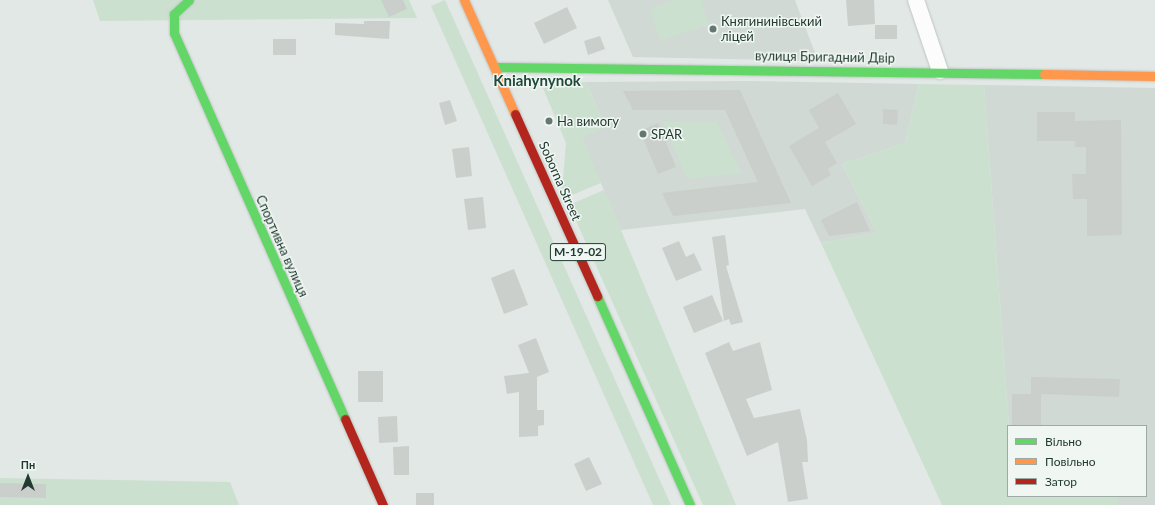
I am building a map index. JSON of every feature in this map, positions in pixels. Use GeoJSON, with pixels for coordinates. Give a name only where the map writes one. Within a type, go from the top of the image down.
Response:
{"type":"FeatureCollection","features":[{"type":"Feature","properties":{"kind":"street","name":"Спортивна вулиця"},"geometry":{"type":"LineString","coordinates":[[189,0],[174,14],[174,33],[383,505]]}},
{"type":"Feature","properties":{"kind":"street","name":"Soborna Street"},"geometry":{"type":"LineString","coordinates":[[464,0],[690,505]]}},
{"type":"Feature","properties":{"kind":"street"},"geometry":{"type":"LineString","coordinates":[[916,0],[940,71]]}},
{"type":"Feature","properties":{"kind":"street","name":"вулиця Бригадний Двір"},"geometry":{"type":"LineString","coordinates":[[495,67],[940,71],[1155,76]]}},
{"type":"Feature","properties":{"kind":"shaded area","name":"Княгининівський ліцей"},"geometry":{"type":"Polygon","coordinates":[[[608,0],[795,0],[818,61],[633,57],[608,0]]]}},
{"type":"Feature","properties":{"kind":"shaded area"},"geometry":{"type":"Polygon","coordinates":[[[747,81],[919,84],[905,143],[842,164],[877,233],[821,243],[805,209],[621,230],[581,137],[605,127],[586,82],[747,81]]]}},
{"type":"Feature","properties":{"kind":"shaded area"},"geometry":{"type":"Polygon","coordinates":[[[984,85],[1155,88],[1155,505],[1117,505],[1117,497],[1147,497],[1147,425],[1009,425],[984,85]]]}},
{"type":"Feature","properties":{"kind":"green space"},"geometry":{"type":"Polygon","coordinates":[[[93,0],[409,0],[417,18],[100,21],[93,0]]]}},
{"type":"Feature","properties":{"kind":"green space"},"geometry":{"type":"Polygon","coordinates":[[[445,0],[671,505],[653,505],[431,6],[445,0]]]}},
{"type":"Feature","properties":{"kind":"green space"},"geometry":{"type":"Polygon","coordinates":[[[677,0],[701,0],[709,25],[660,40],[650,8],[677,0]]]}},
{"type":"Feature","properties":{"kind":"green space"},"geometry":{"type":"Polygon","coordinates":[[[586,82],[605,127],[582,137],[601,183],[565,198],[562,191],[566,143],[542,86],[586,82]]]}},
{"type":"Feature","properties":{"kind":"green space"},"geometry":{"type":"Polygon","coordinates":[[[919,84],[984,85],[1009,425],[1007,425],[1007,497],[1117,497],[1117,505],[942,505],[821,243],[877,233],[842,164],[905,143],[919,84]]]}},
{"type":"Feature","properties":{"kind":"green space"},"geometry":{"type":"Polygon","coordinates":[[[663,122],[717,122],[741,173],[687,179],[663,122]]]}},
{"type":"Feature","properties":{"kind":"green space"},"geometry":{"type":"Polygon","coordinates":[[[604,190],[736,505],[703,505],[569,205],[604,190]]]}},
{"type":"Feature","properties":{"kind":"green space"},"geometry":{"type":"Polygon","coordinates":[[[0,478],[230,482],[239,505],[0,505],[0,478]]]}},
{"type":"Feature","properties":{"kind":"building"},"geometry":{"type":"Polygon","coordinates":[[[381,0],[403,0],[407,9],[389,17],[381,0]]]}},
{"type":"Feature","properties":{"kind":"building"},"geometry":{"type":"Polygon","coordinates":[[[846,0],[874,0],[875,24],[848,26],[846,0]]]}},
{"type":"Feature","properties":{"kind":"building"},"geometry":{"type":"Polygon","coordinates":[[[567,7],[577,28],[544,44],[534,23],[567,7]]]}},
{"type":"Feature","properties":{"kind":"building"},"geometry":{"type":"Polygon","coordinates":[[[364,21],[390,21],[389,39],[335,35],[335,23],[364,24],[364,21]]]}},
{"type":"Feature","properties":{"kind":"building"},"geometry":{"type":"Polygon","coordinates":[[[875,25],[897,25],[897,39],[875,39],[875,25]]]}},
{"type":"Feature","properties":{"kind":"building"},"geometry":{"type":"Polygon","coordinates":[[[600,36],[605,49],[588,55],[584,41],[600,36]]]}},
{"type":"Feature","properties":{"kind":"building"},"geometry":{"type":"Polygon","coordinates":[[[273,39],[296,39],[296,55],[273,55],[273,39]]]}},
{"type":"Feature","properties":{"kind":"building"},"geometry":{"type":"Polygon","coordinates":[[[740,90],[791,203],[673,216],[662,193],[758,182],[725,110],[633,110],[623,91],[740,90]]]}},
{"type":"Feature","properties":{"kind":"building"},"geometry":{"type":"Polygon","coordinates":[[[838,93],[856,124],[825,142],[837,163],[828,169],[831,175],[812,186],[789,146],[819,128],[809,110],[838,93]]]}},
{"type":"Feature","properties":{"kind":"building"},"geometry":{"type":"Polygon","coordinates":[[[450,100],[457,121],[445,125],[439,103],[450,100]]]}},
{"type":"Feature","properties":{"kind":"building"},"geometry":{"type":"Polygon","coordinates":[[[883,109],[898,110],[897,125],[883,124],[883,109]]]}},
{"type":"Feature","properties":{"kind":"building"},"geometry":{"type":"Polygon","coordinates":[[[1037,112],[1075,112],[1075,121],[1121,120],[1122,235],[1087,236],[1087,199],[1073,199],[1072,174],[1086,174],[1086,147],[1075,147],[1075,141],[1037,141],[1037,112]]]}},
{"type":"Feature","properties":{"kind":"building"},"geometry":{"type":"Polygon","coordinates":[[[658,123],[676,167],[658,174],[640,131],[658,123]]]}},
{"type":"Feature","properties":{"kind":"building"},"geometry":{"type":"Polygon","coordinates":[[[469,147],[472,176],[456,178],[452,149],[469,147]]]}},
{"type":"Feature","properties":{"kind":"building"},"geometry":{"type":"Polygon","coordinates":[[[483,197],[486,228],[468,230],[464,199],[483,197]]]}},
{"type":"Feature","properties":{"kind":"building"},"geometry":{"type":"Polygon","coordinates":[[[857,202],[870,231],[829,236],[821,220],[857,202]]]}},
{"type":"Feature","properties":{"kind":"building"},"geometry":{"type":"Polygon","coordinates":[[[725,235],[729,265],[726,266],[743,322],[731,325],[729,319],[724,321],[712,237],[725,235]]]}},
{"type":"Feature","properties":{"kind":"building"},"geometry":{"type":"Polygon","coordinates":[[[679,241],[686,257],[694,253],[702,270],[676,281],[662,248],[679,241]]]}},
{"type":"Feature","properties":{"kind":"building"},"geometry":{"type":"Polygon","coordinates":[[[514,269],[528,305],[504,314],[491,278],[514,269]]]}},
{"type":"Feature","properties":{"kind":"building"},"geometry":{"type":"Polygon","coordinates":[[[712,295],[723,321],[694,333],[683,307],[712,295]]]}},
{"type":"Feature","properties":{"kind":"building"},"geometry":{"type":"Polygon","coordinates":[[[536,338],[549,372],[537,377],[537,410],[544,410],[544,425],[538,426],[538,436],[519,437],[519,392],[507,394],[504,376],[529,373],[518,345],[536,338]]]}},
{"type":"Feature","properties":{"kind":"building"},"geometry":{"type":"Polygon","coordinates":[[[729,342],[733,351],[760,342],[772,390],[746,399],[754,418],[800,409],[807,440],[808,462],[802,462],[808,499],[788,502],[778,442],[747,456],[705,353],[729,342]]]}},
{"type":"Feature","properties":{"kind":"building"},"geometry":{"type":"Polygon","coordinates":[[[358,371],[383,371],[383,402],[358,402],[358,371]]]}},
{"type":"Feature","properties":{"kind":"building"},"geometry":{"type":"Polygon","coordinates":[[[1031,377],[1120,379],[1119,397],[1041,394],[1041,425],[1012,425],[1012,394],[1031,394],[1031,377]]]}},
{"type":"Feature","properties":{"kind":"building"},"geometry":{"type":"Polygon","coordinates":[[[397,416],[398,442],[379,443],[378,417],[397,416]]]}},
{"type":"Feature","properties":{"kind":"building"},"geometry":{"type":"Polygon","coordinates":[[[409,446],[409,475],[394,475],[393,447],[409,446]]]}},
{"type":"Feature","properties":{"kind":"building"},"geometry":{"type":"Polygon","coordinates":[[[589,457],[602,484],[586,491],[574,464],[589,457]]]}},
{"type":"Feature","properties":{"kind":"building"},"geometry":{"type":"Polygon","coordinates":[[[0,483],[46,484],[46,498],[0,497],[0,483]]]}},
{"type":"Feature","properties":{"kind":"building"},"geometry":{"type":"Polygon","coordinates":[[[416,493],[434,493],[434,505],[416,505],[416,493]]]}},
{"type":"Feature","properties":{"kind":"traffic: fast"},"geometry":{"type":"LineString","coordinates":[[189,0],[174,14],[174,33],[345,419]]}},
{"type":"Feature","properties":{"kind":"traffic: fast"},"geometry":{"type":"LineString","coordinates":[[495,67],[1044,74]]}},
{"type":"Feature","properties":{"kind":"traffic: fast"},"geometry":{"type":"LineString","coordinates":[[597,296],[690,505]]}},
{"type":"Feature","properties":{"kind":"traffic: slow"},"geometry":{"type":"LineString","coordinates":[[464,0],[515,114]]}},
{"type":"Feature","properties":{"kind":"traffic: slow"},"geometry":{"type":"LineString","coordinates":[[1044,74],[1155,76]]}},
{"type":"Feature","properties":{"kind":"traffic: jam"},"geometry":{"type":"LineString","coordinates":[[515,114],[597,296]]}},
{"type":"Feature","properties":{"kind":"traffic: jam"},"geometry":{"type":"LineString","coordinates":[[345,419],[383,505]]}},
{"type":"Feature","properties":{"kind":"place","name":"Княгининівський ліцей"},"geometry":{"type":"Point","coordinates":[713,29]}},
{"type":"Feature","properties":{"kind":"place","name":"На вимогу"},"geometry":{"type":"Point","coordinates":[549,121]}},
{"type":"Feature","properties":{"kind":"place","name":"SPAR"},"geometry":{"type":"Point","coordinates":[643,134]}},
{"type":"Feature","properties":{"kind":"district","name":"Kniahynynok"},"geometry":{"type":"Point","coordinates":[537,81]}}]}
